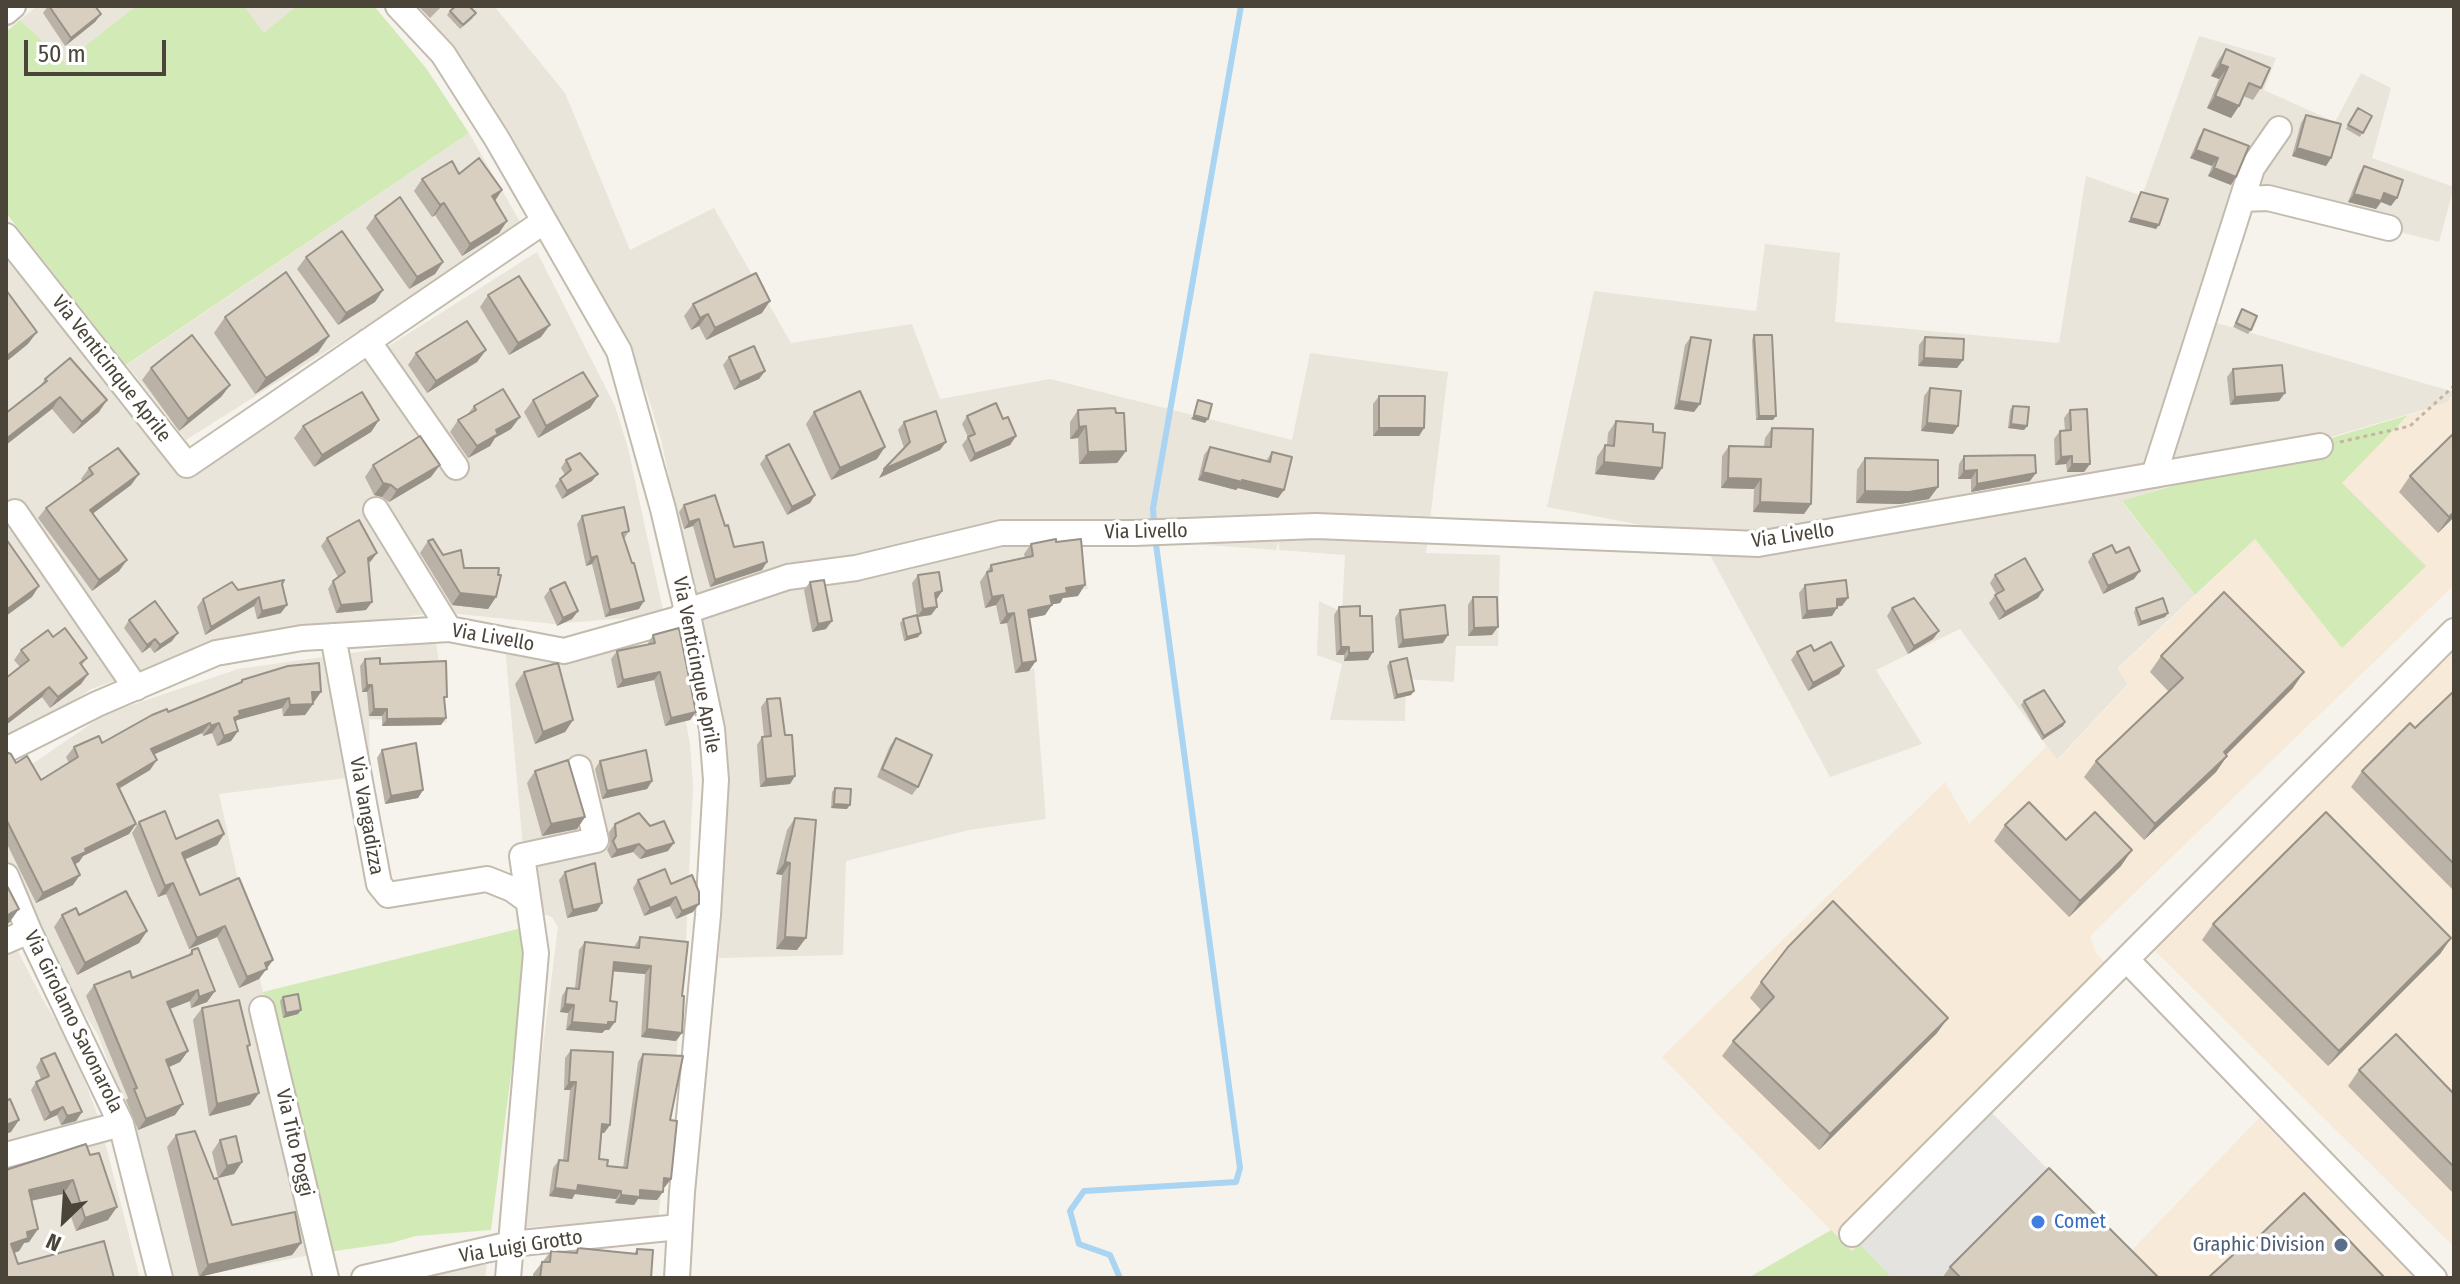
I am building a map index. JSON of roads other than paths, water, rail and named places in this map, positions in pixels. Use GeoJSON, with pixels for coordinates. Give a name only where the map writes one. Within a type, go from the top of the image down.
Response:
{"type":"FeatureCollection","features":[{"type":"Feature","properties":{"kind":"street"},"geometry":{"type":"LineString","coordinates":[[6,12],[13,6]]}},
{"type":"Feature","properties":{"kind":"street","name":"Via Venticinque Aprile"},"geometry":{"type":"LineString","coordinates":[[398,6],[443,54],[497,139],[619,351],[663,509],[687,611],[712,729],[716,780],[708,915],[677,1278]]}},
{"type":"Feature","properties":{"kind":"street"},"geometry":{"type":"LineString","coordinates":[[2154,475],[2252,168],[2279,129]]}},
{"type":"Feature","properties":{"kind":"street"},"geometry":{"type":"LineString","coordinates":[[2242,199],[2268,198],[2389,228]]}},
{"type":"Feature","properties":{"kind":"street","name":"Via Venticinque Aprile"},"geometry":{"type":"LineString","coordinates":[[6,236],[187,465],[543,222]]}},
{"type":"Feature","properties":{"kind":"street"},"geometry":{"type":"LineString","coordinates":[[368,341],[456,467]]}},
{"type":"Feature","properties":{"kind":"street","name":"Via Livello"},"geometry":{"type":"LineString","coordinates":[[6,750],[216,653],[302,638],[449,629],[564,651],[678,619],[687,611],[788,577],[856,568],[1001,533],[1134,533],[1316,526],[1758,544],[2320,446]]}},
{"type":"Feature","properties":{"kind":"street"},"geometry":{"type":"LineString","coordinates":[[376,510],[449,629]]}},
{"type":"Feature","properties":{"kind":"street"},"geometry":{"type":"LineString","coordinates":[[15,512],[136,688]]}},
{"type":"Feature","properties":{"kind":"street"},"geometry":{"type":"LineString","coordinates":[[1852,1234],[2128,961],[2454,631]]}},
{"type":"Feature","properties":{"kind":"street","name":"Via Vangadizza"},"geometry":{"type":"LineString","coordinates":[[333,636],[379,884],[388,895],[487,879],[512,889],[527,900]]}},
{"type":"Feature","properties":{"kind":"street"},"geometry":{"type":"LineString","coordinates":[[508,1278],[536,953],[522,856],[596,840],[579,768]]}},
{"type":"Feature","properties":{"kind":"street","name":"Via Girolamo Savonarola"},"geometry":{"type":"LineString","coordinates":[[6,876],[121,1124],[160,1278]]}},
{"type":"Feature","properties":{"kind":"street"},"geometry":{"type":"LineString","coordinates":[[6,941],[29,931]]}},
{"type":"Feature","properties":{"kind":"street"},"geometry":{"type":"LineString","coordinates":[[2128,961],[2434,1278]]}},
{"type":"Feature","properties":{"kind":"street","name":"Via Tito Poggi"},"geometry":{"type":"LineString","coordinates":[[262,1009],[326,1278]]}},
{"type":"Feature","properties":{"kind":"street","name":"Via Girolamo Savonarola"},"geometry":{"type":"LineString","coordinates":[[6,1155],[121,1124]]}},
{"type":"Feature","properties":{"kind":"street","name":"Via Luigi Grotto"},"geometry":{"type":"LineString","coordinates":[[364,1278],[511,1244],[679,1227]]}},
{"type":"Feature","properties":{"kind":"waterway"},"geometry":{"type":"LineString","coordinates":[[1154,526],[1153,508],[1241,6]]}},
{"type":"Feature","properties":{"kind":"waterway"},"geometry":{"type":"LineString","coordinates":[[1120,1278],[1110,1255],[1079,1244],[1070,1211],[1084,1191],[1236,1182],[1240,1168],[1155,537]]}},
{"type":"Feature","properties":{"kind":"place","name":"Comet"},"geometry":{"type":"Point","coordinates":[2038,1222]}},
{"type":"Feature","properties":{"kind":"place","name":"Graphic Division"},"geometry":{"type":"Point","coordinates":[2341,1245]}}]}
